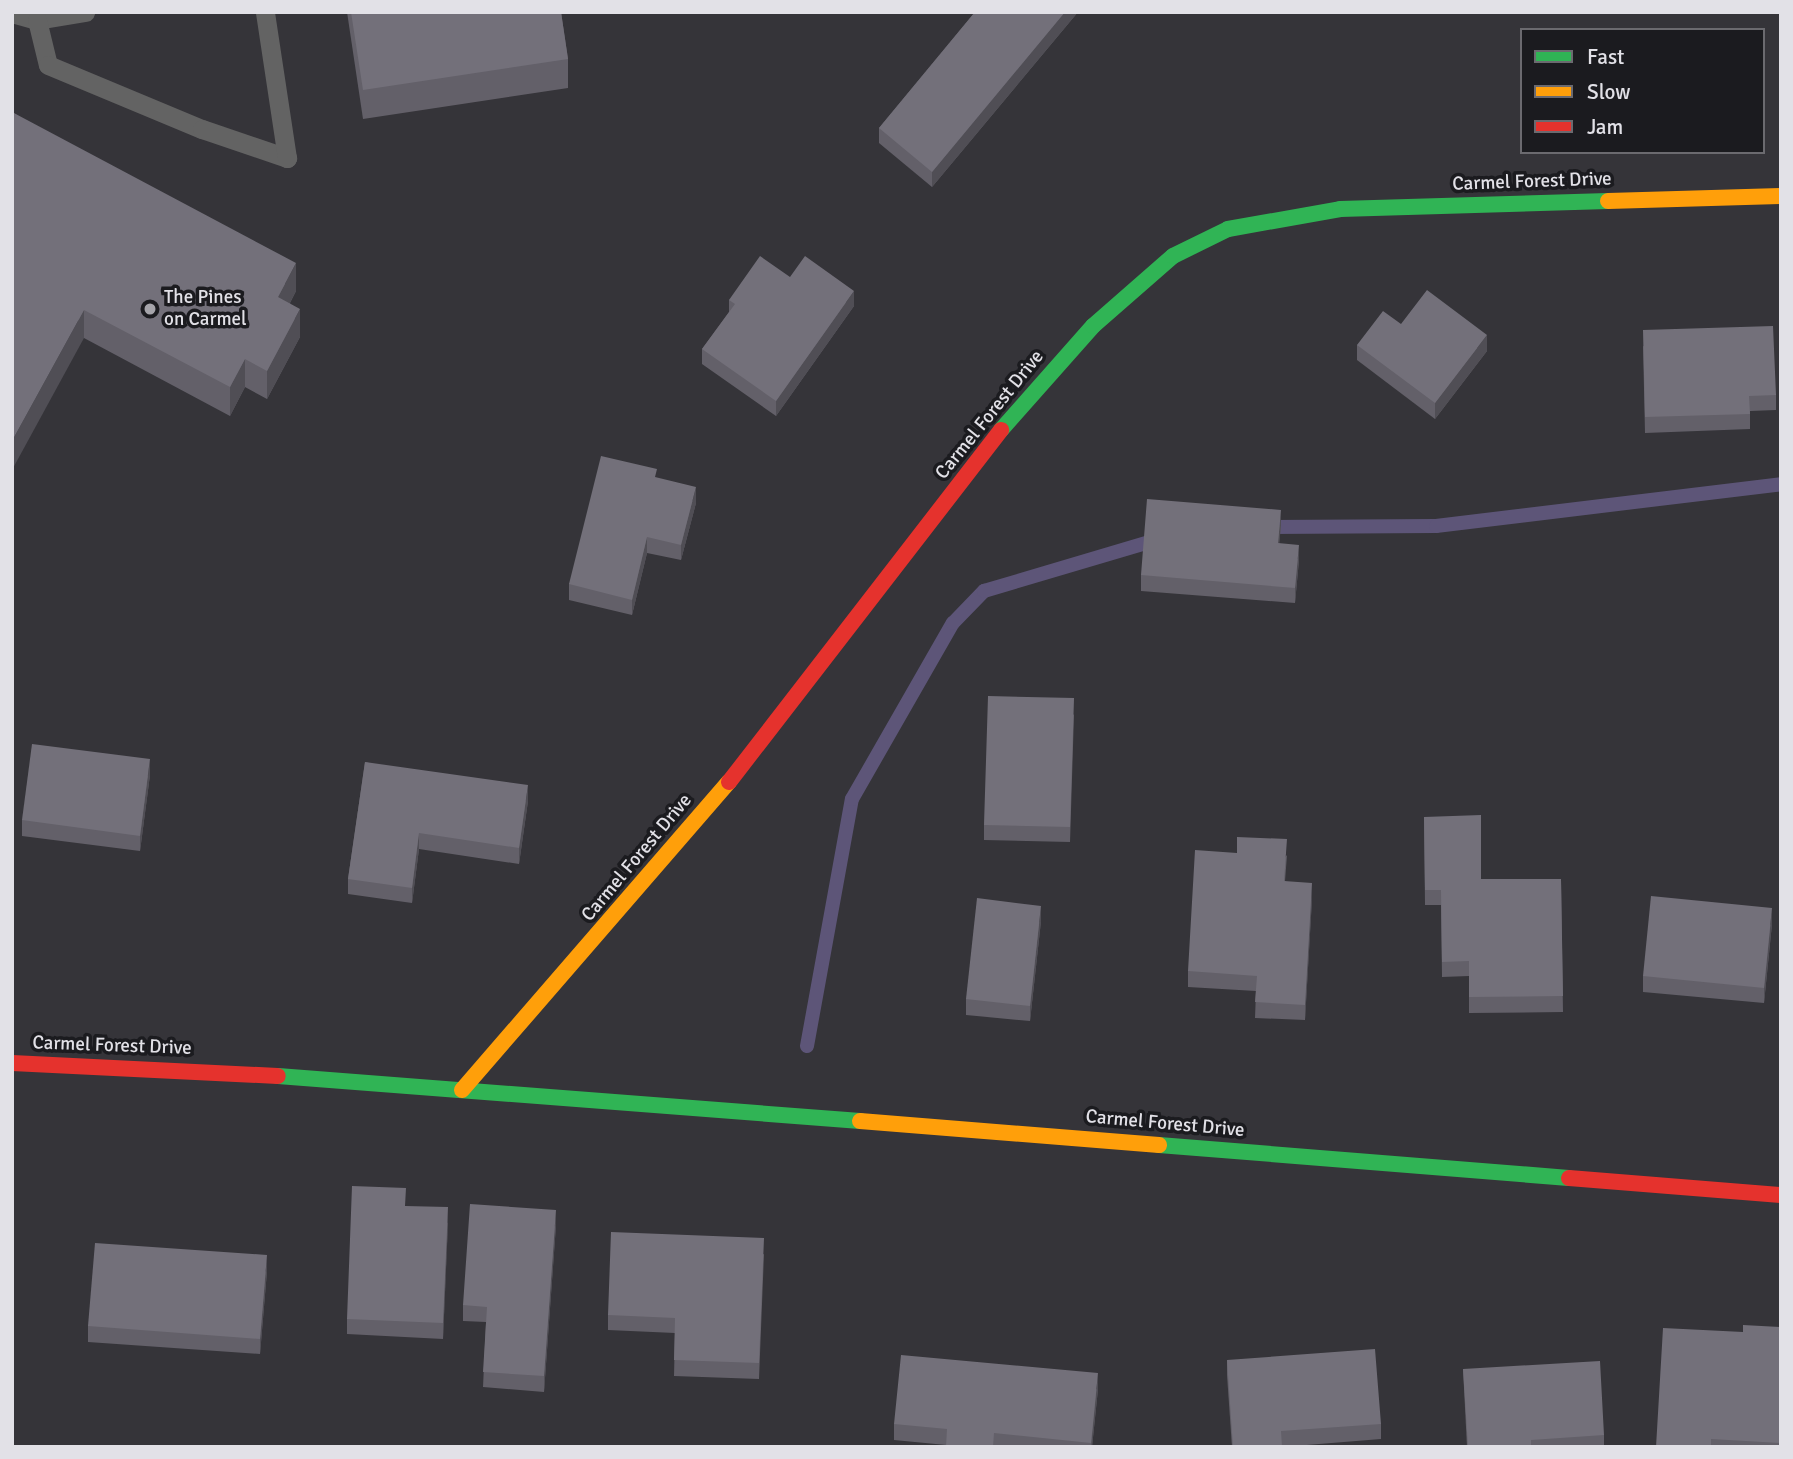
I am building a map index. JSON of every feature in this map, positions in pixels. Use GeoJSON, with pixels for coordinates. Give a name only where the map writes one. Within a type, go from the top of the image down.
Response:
{"type":"FeatureCollection","features":[{"type":"Feature","properties":{"kind":"street","name":"Carmel Forest Drive"},"geometry":{"type":"LineString","coordinates":[[462,1090],[672,851],[778,722],[1005,425],[1093,326],[1174,256],[1228,229],[1262,220],[1340,209],[1781,196]]}},
{"type":"Feature","properties":{"kind":"street","name":"Carmel Forest Drive"},"geometry":{"type":"LineString","coordinates":[[12,1063],[296,1076],[1781,1195]]}},
{"type":"Feature","properties":{"kind":"lane"},"geometry":{"type":"LineString","coordinates":[[12,13],[37,20],[85,12]]}},
{"type":"Feature","properties":{"kind":"lane"},"geometry":{"type":"LineString","coordinates":[[37,20],[48,65],[202,129],[287,158],[265,12]]}},
{"type":"Feature","properties":{"kind":"building"},"geometry":{"type":"Polygon","coordinates":[[[351,12],[561,12],[568,59],[363,90],[351,12]]]}},
{"type":"Feature","properties":{"kind":"building"},"geometry":{"type":"Polygon","coordinates":[[[975,12],[1065,12],[932,172],[879,128],[975,12]]]}},
{"type":"Feature","properties":{"kind":"building","name":"The Pines on Carmel"},"geometry":{"type":"Polygon","coordinates":[[[12,112],[296,263],[278,297],[300,309],[267,371],[245,359],[230,387],[84,310],[12,441],[12,112]]]}},
{"type":"Feature","properties":{"kind":"building"},"geometry":{"type":"Polygon","coordinates":[[[760,256],[790,277],[805,256],[854,291],[776,401],[702,349],[735,304],[729,300],[760,256]]]}},
{"type":"Feature","properties":{"kind":"building"},"geometry":{"type":"Polygon","coordinates":[[[1427,290],[1487,335],[1435,403],[1357,345],[1383,311],[1401,324],[1427,290]]]}},
{"type":"Feature","properties":{"kind":"building"},"geometry":{"type":"Polygon","coordinates":[[[1773,326],[1776,395],[1749,396],[1750,414],[1645,417],[1643,330],[1773,326]]]}},
{"type":"Feature","properties":{"kind":"building"},"geometry":{"type":"Polygon","coordinates":[[[601,456],[657,469],[655,477],[696,487],[681,545],[647,537],[632,600],[569,584],[601,456]]]}},
{"type":"Feature","properties":{"kind":"building"},"geometry":{"type":"Polygon","coordinates":[[[1147,499],[1281,510],[1278,543],[1299,545],[1295,588],[1141,575],[1147,499]]]}},
{"type":"Feature","properties":{"kind":"building"},"geometry":{"type":"Polygon","coordinates":[[[988,696],[1074,698],[1070,827],[984,825],[988,696]]]}},
{"type":"Feature","properties":{"kind":"building"},"geometry":{"type":"Polygon","coordinates":[[[32,744],[150,759],[140,836],[22,820],[32,744]]]}},
{"type":"Feature","properties":{"kind":"building"},"geometry":{"type":"Polygon","coordinates":[[[365,762],[528,785],[519,848],[419,833],[412,888],[348,879],[365,762]]]}},
{"type":"Feature","properties":{"kind":"building"},"geometry":{"type":"Polygon","coordinates":[[[1481,815],[1481,879],[1561,879],[1563,996],[1469,997],[1469,961],[1442,962],[1441,890],[1425,890],[1424,817],[1481,815]]]}},
{"type":"Feature","properties":{"kind":"building"},"geometry":{"type":"Polygon","coordinates":[[[1237,837],[1287,839],[1284,881],[1312,883],[1305,1005],[1255,1002],[1257,976],[1188,971],[1195,850],[1237,853],[1237,837]]]}},
{"type":"Feature","properties":{"kind":"building"},"geometry":{"type":"Polygon","coordinates":[[[1651,896],[1772,908],[1764,988],[1643,976],[1651,896]]]}},
{"type":"Feature","properties":{"kind":"building"},"geometry":{"type":"Polygon","coordinates":[[[977,898],[1041,906],[1030,1006],[966,999],[977,898]]]}},
{"type":"Feature","properties":{"kind":"building"},"geometry":{"type":"Polygon","coordinates":[[[352,1186],[406,1188],[405,1206],[448,1207],[443,1323],[347,1319],[352,1186]]]}},
{"type":"Feature","properties":{"kind":"building"},"geometry":{"type":"Polygon","coordinates":[[[470,1204],[556,1210],[544,1376],[483,1372],[487,1307],[463,1305],[470,1204]]]}},
{"type":"Feature","properties":{"kind":"building"},"geometry":{"type":"Polygon","coordinates":[[[611,1232],[764,1238],[759,1363],[674,1360],[675,1318],[608,1315],[611,1232]]]}},
{"type":"Feature","properties":{"kind":"building"},"geometry":{"type":"Polygon","coordinates":[[[95,1243],[267,1255],[260,1339],[88,1326],[95,1243]]]}},
{"type":"Feature","properties":{"kind":"building"},"geometry":{"type":"Polygon","coordinates":[[[1743,1325],[1781,1327],[1781,1443],[1711,1439],[1711,1447],[1656,1447],[1663,1328],[1743,1332],[1743,1325]]]}},
{"type":"Feature","properties":{"kind":"building"},"geometry":{"type":"Polygon","coordinates":[[[1375,1349],[1381,1424],[1281,1431],[1282,1447],[1233,1447],[1227,1360],[1375,1349]]]}},
{"type":"Feature","properties":{"kind":"building"},"geometry":{"type":"Polygon","coordinates":[[[901,1355],[1098,1373],[1091,1443],[994,1433],[993,1447],[946,1447],[947,1429],[894,1424],[901,1355]]]}},
{"type":"Feature","properties":{"kind":"building"},"geometry":{"type":"Polygon","coordinates":[[[1600,1361],[1604,1435],[1531,1440],[1531,1447],[1468,1447],[1463,1369],[1600,1361]]]}},
{"type":"Feature","properties":{"kind":"waterway"},"geometry":{"type":"LineString","coordinates":[[1263,527],[1436,526],[1781,484]]}},
{"type":"Feature","properties":{"kind":"waterway"},"geometry":{"type":"LineString","coordinates":[[807,1046],[852,799],[953,623],[984,591],[1159,539]]}},
{"type":"Feature","properties":{"kind":"traffic: fast"},"geometry":{"type":"LineString","coordinates":[[1001,430],[1093,326],[1173,256],[1228,229],[1340,209],[1608,201]]}},
{"type":"Feature","properties":{"kind":"traffic: fast"},"geometry":{"type":"LineString","coordinates":[[278,1076],[860,1121]]}},
{"type":"Feature","properties":{"kind":"traffic: fast"},"geometry":{"type":"LineString","coordinates":[[1159,1145],[1569,1178]]}},
{"type":"Feature","properties":{"kind":"traffic: slow"},"geometry":{"type":"LineString","coordinates":[[1608,201],[1781,196]]}},
{"type":"Feature","properties":{"kind":"traffic: slow"},"geometry":{"type":"LineString","coordinates":[[462,1090],[729,782]]}},
{"type":"Feature","properties":{"kind":"traffic: slow"},"geometry":{"type":"LineString","coordinates":[[860,1121],[1159,1145]]}},
{"type":"Feature","properties":{"kind":"traffic: jam"},"geometry":{"type":"LineString","coordinates":[[729,782],[1001,430]]}},
{"type":"Feature","properties":{"kind":"traffic: jam"},"geometry":{"type":"LineString","coordinates":[[12,1063],[278,1076]]}},
{"type":"Feature","properties":{"kind":"traffic: jam"},"geometry":{"type":"LineString","coordinates":[[1569,1178],[1781,1195]]}},
{"type":"Feature","properties":{"kind":"place","name":"The Pines on Carmel"},"geometry":{"type":"Point","coordinates":[150,309]}}]}
